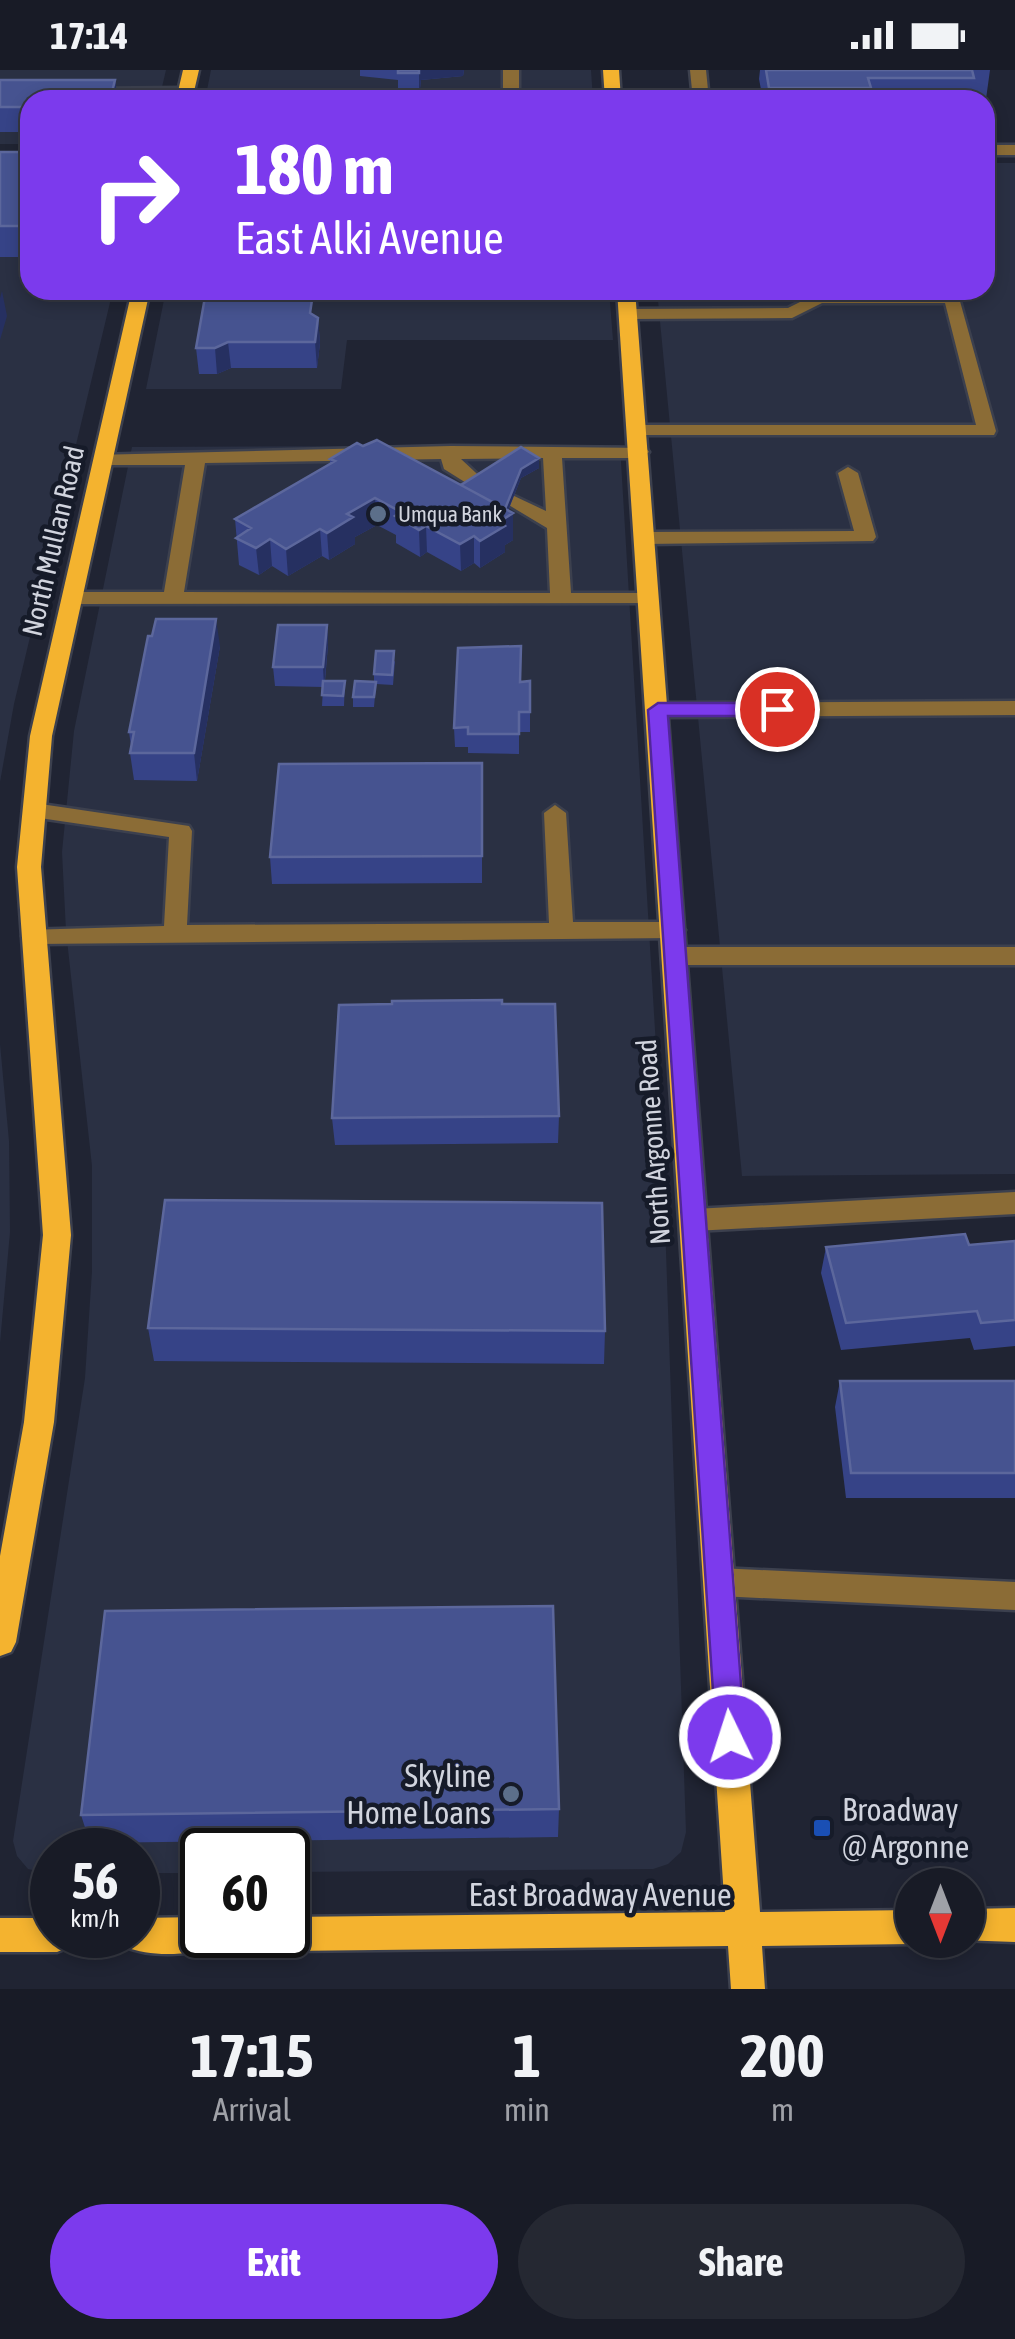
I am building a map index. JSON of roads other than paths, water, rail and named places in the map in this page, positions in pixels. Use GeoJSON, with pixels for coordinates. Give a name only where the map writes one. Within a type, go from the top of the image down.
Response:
{"type":"FeatureCollection","features":[{"type":"Feature","properties":{"kind":"main road","name":"North Mullan Road"},"geometry":{"type":"LineString","coordinates":[[0,1642],[39,1422],[56,1234],[30,868],[40,736],[139,300]]}},
{"type":"Feature","properties":{"kind":"main road","name":"North Argonne Road"},"geometry":{"type":"LineString","coordinates":[[627,302],[748,1989]]}},
{"type":"Feature","properties":{"kind":"main road"},"geometry":{"type":"LineString","coordinates":[[985,1925],[1015,1924]]}},
{"type":"Feature","properties":{"kind":"main road","name":"East Broadway Avenue"},"geometry":{"type":"LineString","coordinates":[[310,1934],[895,1927]]}},
{"type":"Feature","properties":{"kind":"main road"},"geometry":{"type":"LineString","coordinates":[[0,1935],[30,1935]]}},
{"type":"Feature","properties":{"kind":"street"},"geometry":{"type":"LineString","coordinates":[[694,300],[695,314]]}},
{"type":"Feature","properties":{"kind":"street"},"geometry":{"type":"LineString","coordinates":[[627,302],[695,314],[792,313],[815,300]]}},
{"type":"Feature","properties":{"kind":"street"},"geometry":{"type":"LineString","coordinates":[[102,459],[552,452],[638,442],[987,431],[953,300]]}},
{"type":"Feature","properties":{"kind":"street"},"geometry":{"type":"LineString","coordinates":[[451,452],[452,465],[479,485]]}},
{"type":"Feature","properties":{"kind":"street"},"geometry":{"type":"LineString","coordinates":[[552,452],[561,600]]}},
{"type":"Feature","properties":{"kind":"street"},"geometry":{"type":"LineString","coordinates":[[173,599],[196,459]]}},
{"type":"Feature","properties":{"kind":"street"},"geometry":{"type":"LineString","coordinates":[[645,538],[866,537],[848,473]]}},
{"type":"Feature","properties":{"kind":"street"},"geometry":{"type":"LineString","coordinates":[[512,501],[556,525]]}},
{"type":"Feature","properties":{"kind":"street"},"geometry":{"type":"LineString","coordinates":[[72,598],[648,599]]}},
{"type":"Feature","properties":{"kind":"street"},"geometry":{"type":"LineString","coordinates":[[658,710],[1015,708]]}},
{"type":"Feature","properties":{"kind":"street"},"geometry":{"type":"LineString","coordinates":[[34,811],[181,831],[174,934]]}},
{"type":"Feature","properties":{"kind":"street"},"geometry":{"type":"LineString","coordinates":[[555,812],[561,931]]}},
{"type":"Feature","properties":{"kind":"street"},"geometry":{"type":"LineString","coordinates":[[34,936],[561,931],[674,943],[1015,956]]}},
{"type":"Feature","properties":{"kind":"street"},"geometry":{"type":"LineString","coordinates":[[694,1220],[1015,1203]]}},
{"type":"Feature","properties":{"kind":"street"},"geometry":{"type":"LineString","coordinates":[[719,1582],[1015,1596]]}},
{"type":"Feature","properties":{"kind":"place","name":"Umqua Bank"},"geometry":{"type":"Point","coordinates":[378,514]}},
{"type":"Feature","properties":{"kind":"place","name":"Skyline Home Loans"},"geometry":{"type":"Point","coordinates":[511,1794]}},
{"type":"Feature","properties":{"kind":"place","name":"Broadway @ Argonne"},"geometry":{"type":"Point","coordinates":[822,1828]}}]}
